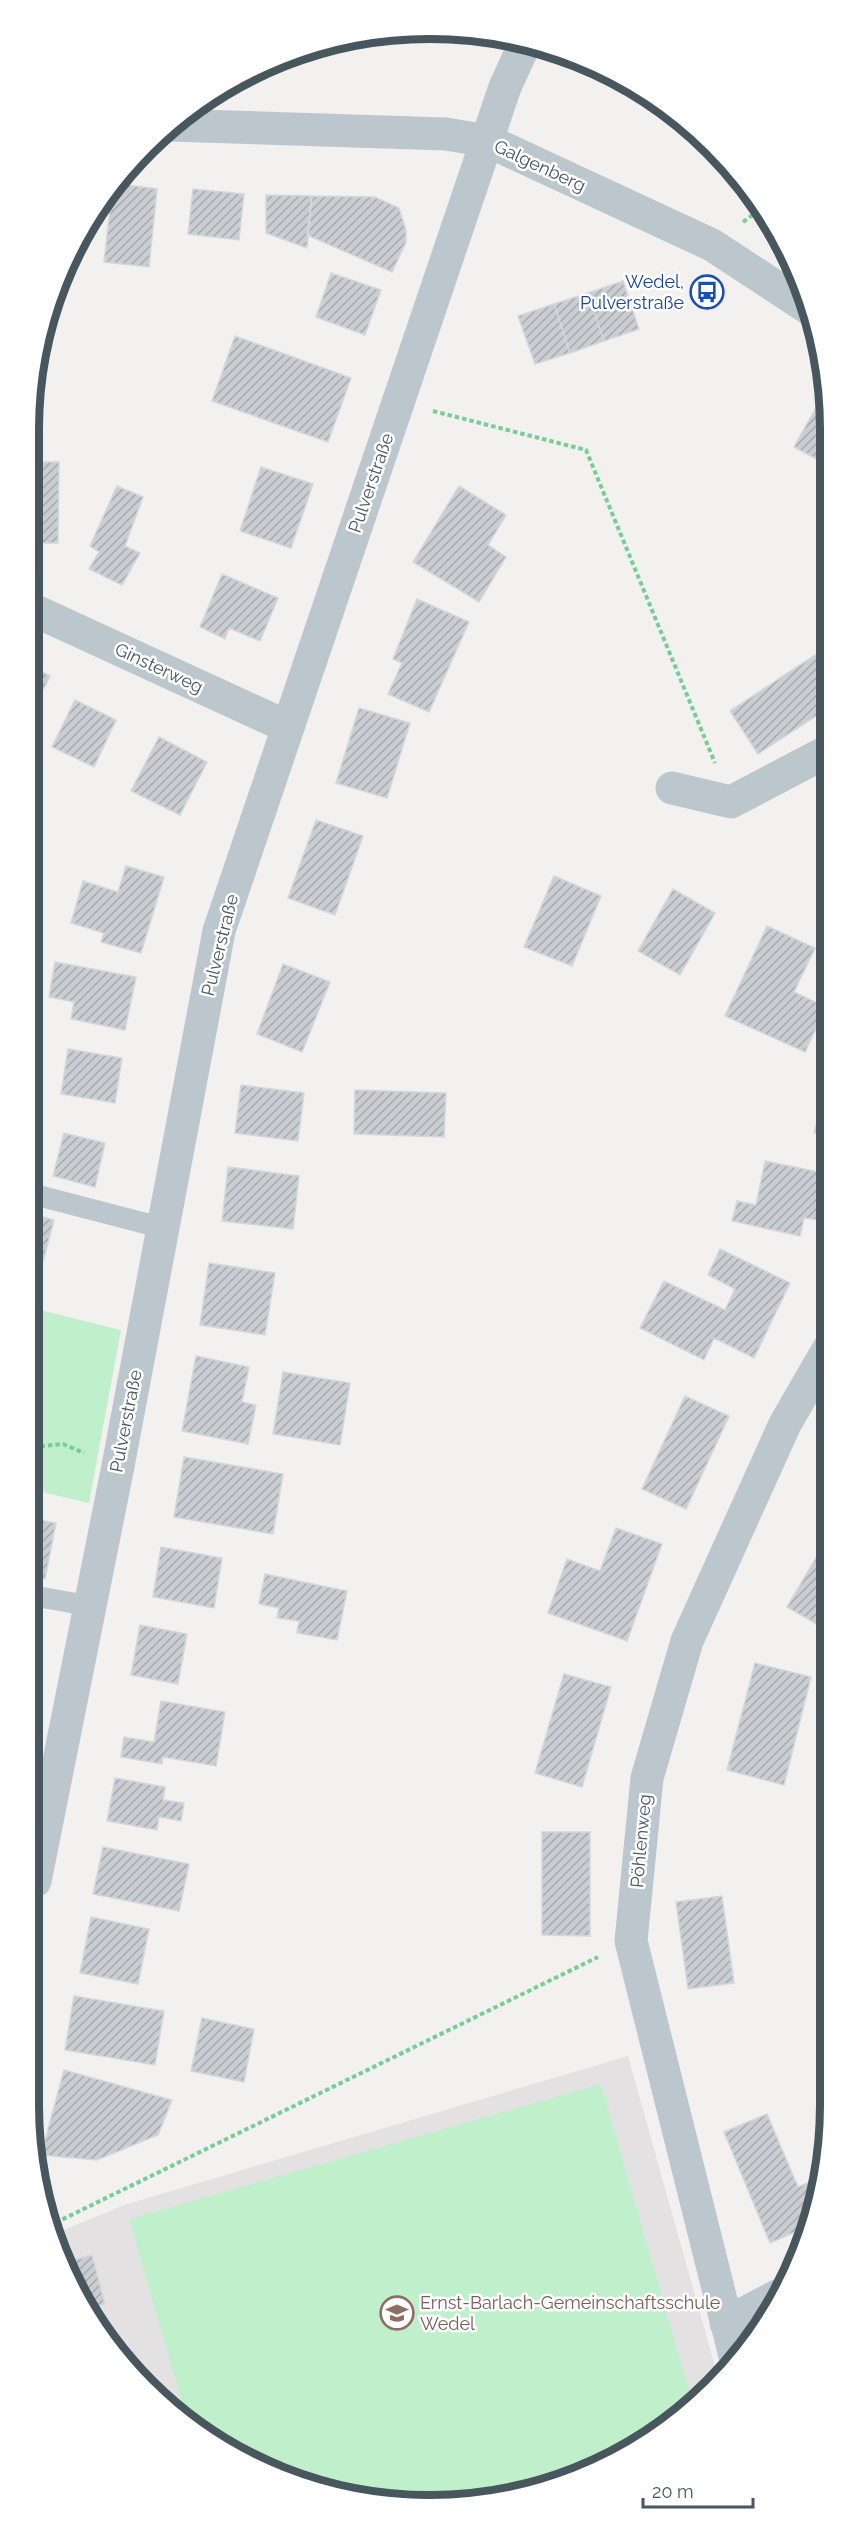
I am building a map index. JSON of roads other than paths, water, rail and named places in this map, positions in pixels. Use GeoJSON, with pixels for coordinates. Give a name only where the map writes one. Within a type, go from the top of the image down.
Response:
{"type":"FeatureCollection","features":[{"type":"Feature","properties":{"kind":"street","name":"Pulverstraße"},"geometry":{"type":"LineString","coordinates":[[40,1829],[90,1606],[219,931],[505,87],[522,50]]}},
{"type":"Feature","properties":{"kind":"street","name":"Galgenberg"},"geometry":{"type":"LineString","coordinates":[[186,125],[446,134],[488,141],[712,245],[798,301]]}},
{"type":"Feature","properties":{"kind":"street","name":"Ginsterweg"},"geometry":{"type":"LineString","coordinates":[[39,613],[288,727]]}},
{"type":"Feature","properties":{"kind":"street"},"geometry":{"type":"LineString","coordinates":[[672,788],[731,802],[820,755]]}},
{"type":"Feature","properties":{"kind":"street","name":"Pöhlenweg"},"geometry":{"type":"LineString","coordinates":[[733,2349],[631,1941],[647,1778],[687,1641],[785,1424],[820,1364]]}},
{"type":"Feature","properties":{"kind":"street"},"geometry":{"type":"LineString","coordinates":[[726,2323],[767,2301]]}},
{"type":"Feature","properties":{"kind":"lane"},"geometry":{"type":"LineString","coordinates":[[39,1196],[163,1228]]}},
{"type":"Feature","properties":{"kind":"lane"},"geometry":{"type":"LineString","coordinates":[[39,1597],[90,1606]]}},
{"type":"Feature","properties":{"kind":"place","name":"Wedel, Pulverstraße"},"geometry":{"type":"Point","coordinates":[707,292]}},
{"type":"Feature","properties":{"kind":"place","name":"Ernst-Barlach-Gemeinschaftsschule Wedel"},"geometry":{"type":"Point","coordinates":[397,2313]}}]}
